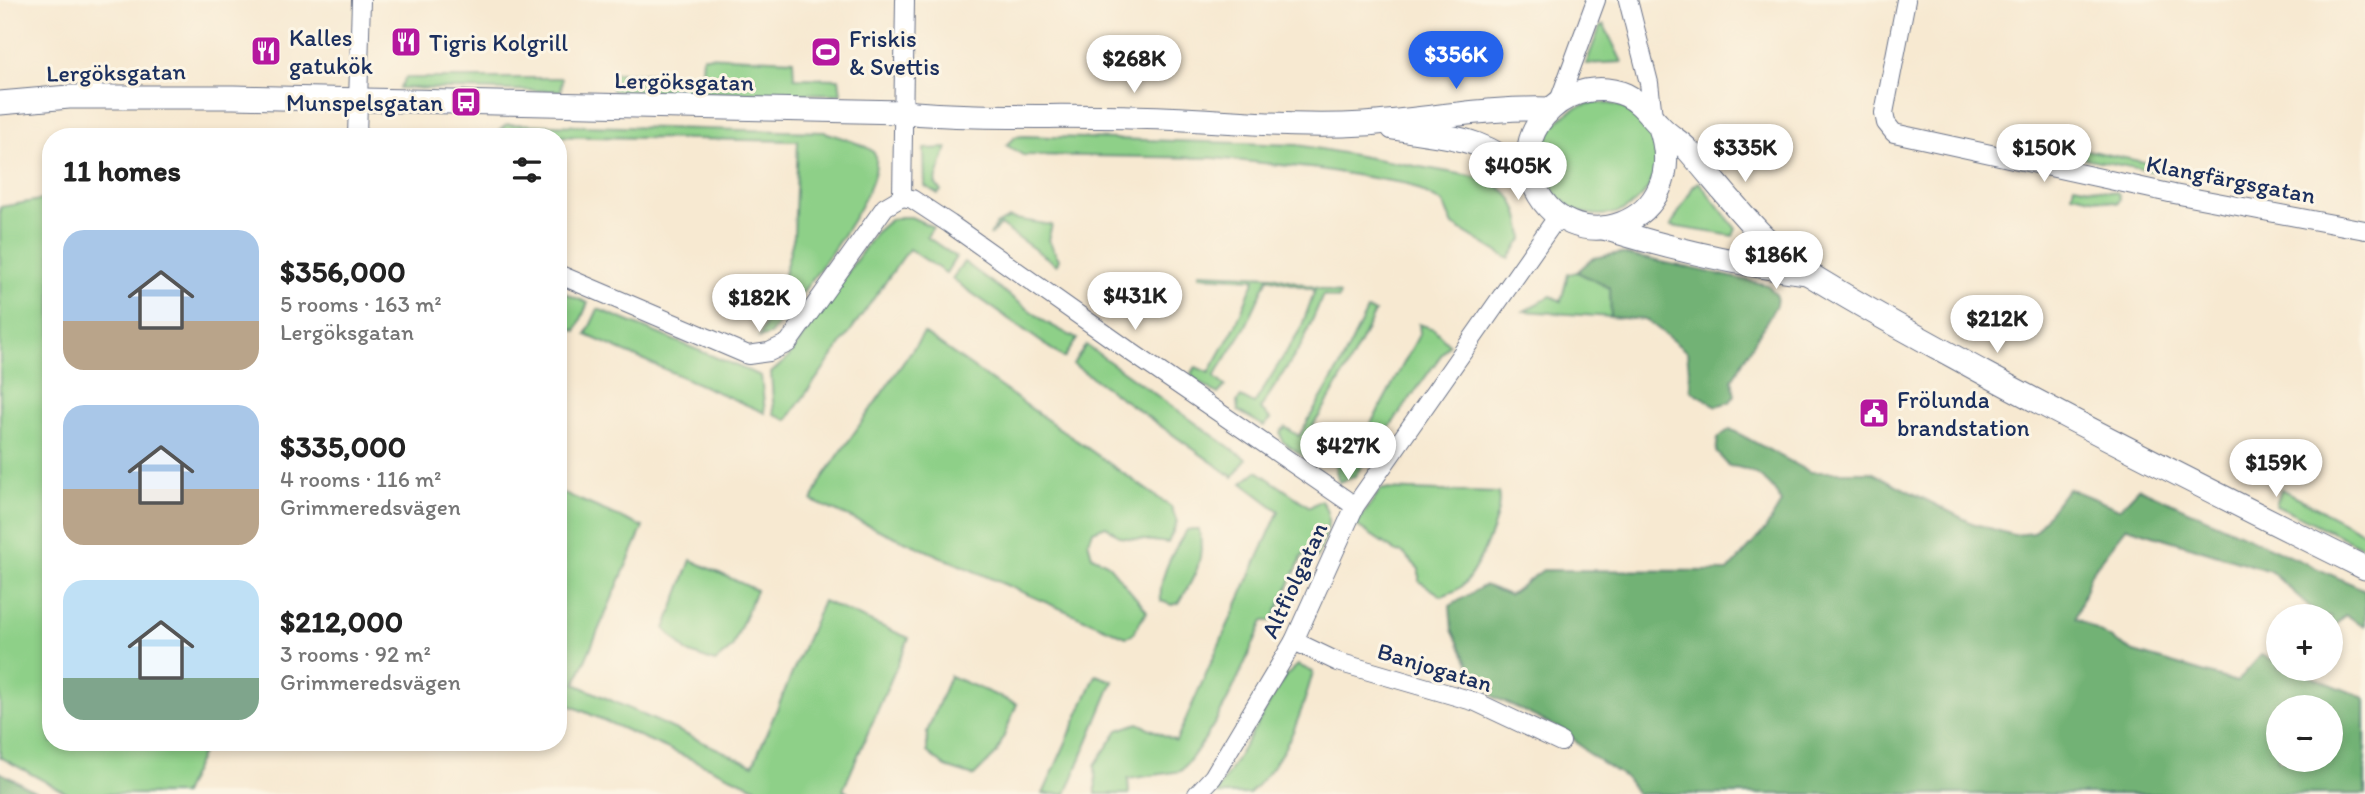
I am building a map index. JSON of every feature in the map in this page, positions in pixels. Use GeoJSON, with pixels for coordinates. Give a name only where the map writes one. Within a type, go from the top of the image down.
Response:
{"type":"FeatureCollection","features":[{"type":"Feature","properties":{"kind":"street"},"geometry":{"type":"LineString","coordinates":[[357,128],[361,0]]}},
{"type":"Feature","properties":{"kind":"street"},"geometry":{"type":"LineString","coordinates":[[902,197],[905,0]]}},
{"type":"Feature","properties":{"kind":"street"},"geometry":{"type":"LineString","coordinates":[[1555,105],[1596,0]]}},
{"type":"Feature","properties":{"kind":"street"},"geometry":{"type":"LineString","coordinates":[[1604,228],[1623,224],[1640,214],[1654,200],[1663,183],[1666,153],[1628,0]]}},
{"type":"Feature","properties":{"kind":"street","name":"Klangfärgsgatan"},"geometry":{"type":"LineString","coordinates":[[1906,0],[1884,113],[1886,123],[1894,133],[2174,194],[2365,230]]}},
{"type":"Feature","properties":{"kind":"street"},"geometry":{"type":"LineString","coordinates":[[1807,273],[1640,240],[1604,228],[1572,224],[1558,216],[1541,200],[1531,179],[1529,149],[1536,127],[1555,105],[1575,93],[1609,90],[1633,99],[1686,147],[1767,239],[1807,273],[2093,432],[2365,568]]}},
{"type":"Feature","properties":{"kind":"street","name":"Lergöksgatan"},"geometry":{"type":"LineString","coordinates":[[0,103],[69,97],[359,99],[902,112],[961,117],[1132,117],[1292,127],[1366,124],[1555,105]]}},
{"type":"Feature","properties":{"kind":"street","name":"Lergöksgatan"},"geometry":{"type":"LineString","coordinates":[[1366,124],[1476,142],[1501,153],[1531,179]]}},
{"type":"Feature","properties":{"kind":"street"},"geometry":{"type":"LineString","coordinates":[[567,278],[748,355],[769,352],[788,343],[885,207],[902,197],[912,199],[1355,506]]}},
{"type":"Feature","properties":{"kind":"street","name":"Altfiolgatan"},"geometry":{"type":"LineString","coordinates":[[1198,794],[1213,777],[1294,641],[1355,506],[1558,216]]}},
{"type":"Feature","properties":{"kind":"street","name":"Banjogatan"},"geometry":{"type":"LineString","coordinates":[[1294,641],[1348,665],[1476,702],[1561,742]]}},
{"type":"Feature","properties":{"kind":"green space"},"geometry":{"type":"Polygon","coordinates":[[[1604,25],[1622,62],[1586,64],[1600,27],[1604,25]]]}},
{"type":"Feature","properties":{"kind":"green space"},"geometry":{"type":"Polygon","coordinates":[[[703,56],[793,60],[794,78],[839,79],[841,94],[612,91],[612,73],[702,75],[703,56]]]}},
{"type":"Feature","properties":{"kind":"green space"},"geometry":{"type":"Polygon","coordinates":[[[406,78],[562,78],[561,91],[399,88],[406,78]]]}},
{"type":"Feature","properties":{"kind":"green space"},"geometry":{"type":"Polygon","coordinates":[[[1600,103],[1621,107],[1640,119],[1652,138],[1656,159],[1652,180],[1640,199],[1621,211],[1600,215],[1579,211],[1560,199],[1548,180],[1544,159],[1548,138],[1560,119],[1579,107],[1600,103]]]}},
{"type":"Feature","properties":{"kind":"green space"},"geometry":{"type":"Polygon","coordinates":[[[507,124],[825,132],[871,150],[876,168],[855,216],[837,245],[770,335],[759,338],[781,286],[794,236],[798,141],[567,136],[567,128],[502,128],[507,124]]]}},
{"type":"Feature","properties":{"kind":"green space"},"geometry":{"type":"Polygon","coordinates":[[[1015,137],[1298,145],[1471,176],[1494,184],[1509,196],[1515,204],[1523,238],[1509,259],[1453,225],[1443,203],[1408,184],[1319,169],[1214,158],[1023,155],[1006,145],[1015,137]]]}},
{"type":"Feature","properties":{"kind":"green space"},"geometry":{"type":"Polygon","coordinates":[[[2063,145],[2163,166],[2163,169],[2161,173],[2062,154],[2063,145]]]}},
{"type":"Feature","properties":{"kind":"green space"},"geometry":{"type":"Polygon","coordinates":[[[947,148],[935,183],[941,191],[938,194],[925,186],[924,149],[947,148]]]}},
{"type":"Feature","properties":{"kind":"green space"},"geometry":{"type":"Polygon","coordinates":[[[1699,182],[1736,229],[1733,236],[1671,226],[1693,187],[1699,182]]]}},
{"type":"Feature","properties":{"kind":"green space"},"geometry":{"type":"Polygon","coordinates":[[[2074,185],[2118,193],[2120,199],[2118,203],[2072,194],[2074,185]]]}},
{"type":"Feature","properties":{"kind":"green space"},"geometry":{"type":"Polygon","coordinates":[[[42,200],[42,751],[203,751],[183,794],[68,794],[0,757],[0,207],[42,200]]]}},
{"type":"Feature","properties":{"kind":"green space"},"geometry":{"type":"Polygon","coordinates":[[[911,217],[933,227],[927,237],[956,257],[946,273],[909,249],[787,420],[774,414],[771,373],[788,358],[875,233],[890,220],[911,217]]]}},
{"type":"Feature","properties":{"kind":"green space"},"geometry":{"type":"Polygon","coordinates":[[[1009,218],[1052,225],[1048,240],[1059,259],[1057,265],[1000,225],[990,236],[996,225],[1009,218]]]}},
{"type":"Feature","properties":{"kind":"green space"},"geometry":{"type":"Polygon","coordinates":[[[1620,253],[1768,285],[1777,296],[1776,305],[1732,380],[1735,395],[1730,402],[1716,406],[1691,390],[1687,352],[1647,320],[1611,317],[1610,288],[1577,272],[1593,258],[1620,253]]]}},
{"type":"Feature","properties":{"kind":"green space"},"geometry":{"type":"Polygon","coordinates":[[[964,262],[1047,323],[1077,339],[1064,358],[952,279],[964,262]]]}},
{"type":"Feature","properties":{"kind":"green space"},"geometry":{"type":"Polygon","coordinates":[[[1577,272],[1610,287],[1611,317],[1524,311],[1551,296],[1561,301],[1568,274],[1577,272]]]}},
{"type":"Feature","properties":{"kind":"green space"},"geometry":{"type":"Polygon","coordinates":[[[1199,273],[1273,276],[1340,294],[1338,299],[1323,295],[1302,344],[1260,409],[1271,419],[1264,426],[1238,411],[1237,402],[1241,397],[1254,404],[1301,328],[1315,290],[1268,278],[1245,328],[1214,377],[1225,386],[1218,394],[1194,379],[1191,373],[1196,367],[1209,373],[1235,327],[1255,279],[1199,276],[1199,273]]]}},
{"type":"Feature","properties":{"kind":"green space"},"geometry":{"type":"Polygon","coordinates":[[[567,294],[588,303],[576,331],[567,327],[567,294]]]}},
{"type":"Feature","properties":{"kind":"green space"},"geometry":{"type":"Polygon","coordinates":[[[598,309],[761,376],[765,413],[586,335],[598,309]]]}},
{"type":"Feature","properties":{"kind":"green space"},"geometry":{"type":"Polygon","coordinates":[[[1367,310],[1375,312],[1359,345],[1303,440],[1322,452],[1317,460],[1311,462],[1282,441],[1280,432],[1285,427],[1299,436],[1340,366],[1367,310]]]}},
{"type":"Feature","properties":{"kind":"green space"},"geometry":{"type":"Polygon","coordinates":[[[1419,324],[1434,329],[1449,344],[1354,477],[1339,482],[1334,462],[1344,468],[1420,333],[1419,324]]]}},
{"type":"Feature","properties":{"kind":"green space"},"geometry":{"type":"Polygon","coordinates":[[[924,333],[1171,507],[1177,522],[1168,543],[1120,537],[1106,526],[1093,531],[1088,541],[1092,556],[1107,563],[1147,611],[1132,635],[1126,637],[812,501],[822,479],[924,333]]]}},
{"type":"Feature","properties":{"kind":"green space"},"geometry":{"type":"Polygon","coordinates":[[[1086,345],[1246,459],[1233,477],[1073,364],[1086,345]]]}},
{"type":"Feature","properties":{"kind":"green space"},"geometry":{"type":"Polygon","coordinates":[[[1730,429],[1810,472],[1871,472],[1972,523],[2013,535],[2034,533],[2068,488],[2119,509],[2139,488],[2365,590],[2365,626],[2345,615],[2343,617],[2343,604],[2307,604],[2270,571],[2127,527],[2091,573],[2076,618],[2134,652],[2237,682],[2261,655],[2266,657],[2266,681],[2323,681],[2365,698],[2365,794],[1637,794],[1626,778],[1586,752],[1567,732],[1494,697],[1472,671],[1452,630],[1450,606],[1485,585],[1509,595],[1543,570],[1728,571],[1765,530],[1781,503],[1767,482],[1745,469],[1729,466],[1716,452],[1718,438],[1730,429]]]}},
{"type":"Feature","properties":{"kind":"green space"},"geometry":{"type":"Polygon","coordinates":[[[1257,471],[1310,507],[1321,500],[1328,515],[1328,522],[1316,559],[1303,555],[1272,621],[1263,621],[1217,718],[1181,771],[1128,779],[1129,794],[1096,794],[1095,765],[1118,730],[1138,723],[1176,741],[1279,511],[1242,483],[1257,471]]]}},
{"type":"Feature","properties":{"kind":"green space"},"geometry":{"type":"Polygon","coordinates":[[[1381,489],[1498,493],[1497,513],[1488,541],[1475,568],[1460,588],[1442,596],[1419,581],[1419,569],[1403,553],[1397,552],[1356,525],[1381,489]]]}},
{"type":"Feature","properties":{"kind":"green space"},"geometry":{"type":"Polygon","coordinates":[[[2281,489],[2365,533],[2365,548],[2276,505],[2281,489]]]}},
{"type":"Feature","properties":{"kind":"green space"},"geometry":{"type":"Polygon","coordinates":[[[567,495],[643,527],[575,684],[753,765],[823,601],[909,638],[843,790],[851,794],[770,794],[567,704],[567,495]]]}},
{"type":"Feature","properties":{"kind":"green space"},"geometry":{"type":"Polygon","coordinates":[[[1187,530],[1199,530],[1200,559],[1194,577],[1179,603],[1172,605],[1161,601],[1164,573],[1187,530]]]}},
{"type":"Feature","properties":{"kind":"green space"},"geometry":{"type":"Polygon","coordinates":[[[691,560],[756,590],[732,648],[715,662],[687,652],[665,629],[691,560]]]}},
{"type":"Feature","properties":{"kind":"green space"},"geometry":{"type":"Polygon","coordinates":[[[1298,665],[1313,672],[1297,723],[1282,752],[1249,794],[1216,794],[1285,677],[1298,665]]]}},
{"type":"Feature","properties":{"kind":"green space"},"geometry":{"type":"Polygon","coordinates":[[[1096,675],[1113,681],[1066,794],[1043,794],[1096,675]]]}},
{"type":"Feature","properties":{"kind":"green space"},"geometry":{"type":"Polygon","coordinates":[[[950,676],[1017,704],[997,753],[974,776],[946,767],[927,752],[927,732],[950,676]]]}},
{"type":"Feature","properties":{"kind":"green space"},"geometry":{"type":"Polygon","coordinates":[[[0,772],[3,774],[40,794],[0,794],[0,772]]]}},
{"type":"Feature","properties":{"kind":"place","name":"Tigris Kolgrill"},"geometry":{"type":"Point","coordinates":[406,42]}},
{"type":"Feature","properties":{"kind":"place","name":"Kalles gatukök"},"geometry":{"type":"Point","coordinates":[266,51]}},
{"type":"Feature","properties":{"kind":"place","name":"Friskis & Svettis"},"geometry":{"type":"Point","coordinates":[826,52]}},
{"type":"Feature","properties":{"kind":"place","name":"Munspelsgatan"},"geometry":{"type":"Point","coordinates":[466,102]}},
{"type":"Feature","properties":{"kind":"place","name":"Frölunda brandstation"},"geometry":{"type":"Point","coordinates":[1874,413]}}]}
